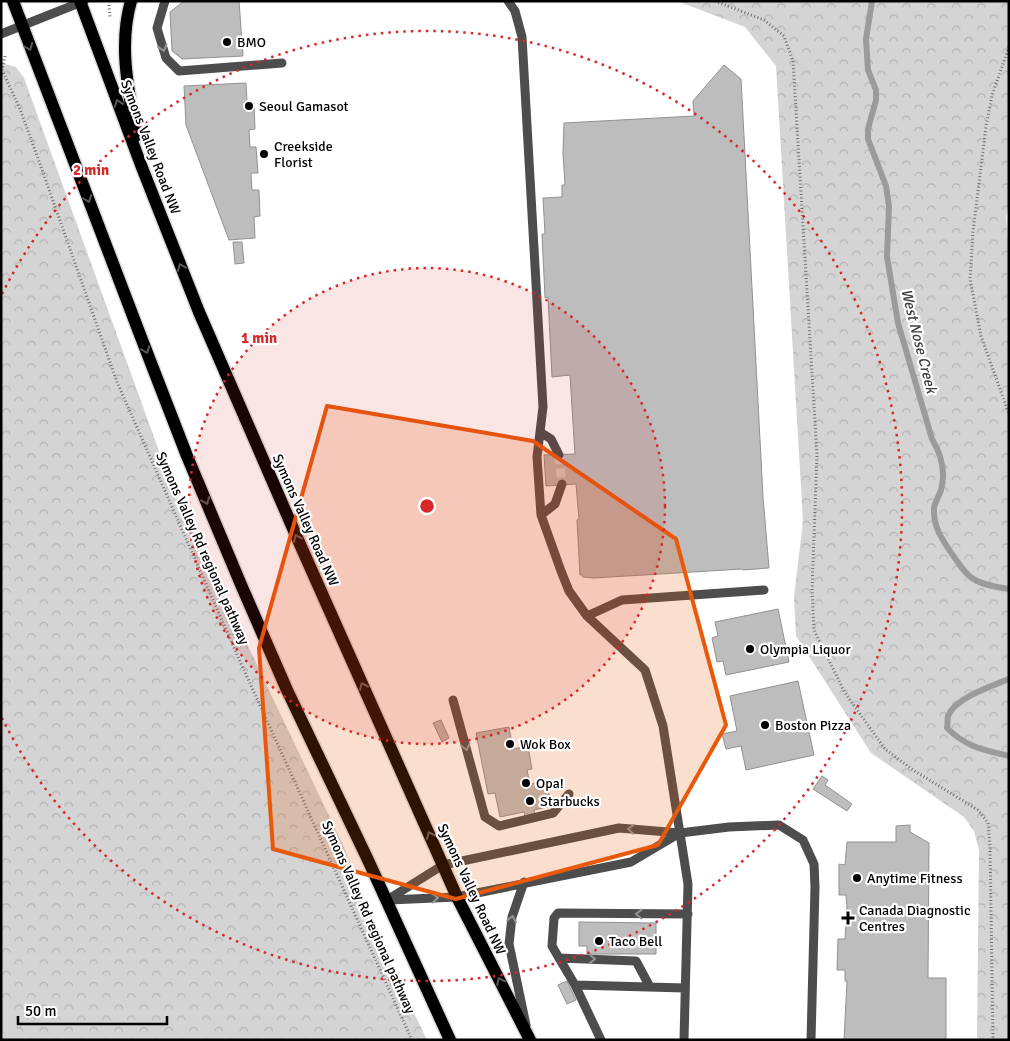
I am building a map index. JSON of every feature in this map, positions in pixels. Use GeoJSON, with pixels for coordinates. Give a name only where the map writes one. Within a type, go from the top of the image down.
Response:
{"type":"FeatureCollection","features":[{"type":"Feature","properties":{"kind":"main road"},"geometry":{"type":"LineString","coordinates":[[13,1],[187,456],[231,561],[287,690],[387,900],[450,1040]]}},
{"type":"Feature","properties":{"kind":"main road"},"geometry":{"type":"LineString","coordinates":[[131,1],[125,22],[124,65],[141,166]]}},
{"type":"Feature","properties":{"kind":"main road","name":"Symons Valley Road NW"},"geometry":{"type":"LineString","coordinates":[[82,2],[141,166],[199,312],[457,896],[529,1038]]}},
{"type":"Feature","properties":{"kind":"street"},"geometry":{"type":"LineString","coordinates":[[165,1],[157,28],[166,58],[179,71],[282,63]]}},
{"type":"Feature","properties":{"kind":"street"},"geometry":{"type":"LineString","coordinates":[[508,1],[515,11],[522,37],[543,408],[537,458],[541,515],[569,591],[587,616],[645,670],[663,726],[688,884],[684,1040]]}},
{"type":"Feature","properties":{"kind":"street"},"geometry":{"type":"LineString","coordinates":[[1,34],[82,2]]}},
{"type":"Feature","properties":{"kind":"street"},"geometry":{"type":"LineString","coordinates":[[540,432],[550,439],[559,454]]}},
{"type":"Feature","properties":{"kind":"street"},"geometry":{"type":"LineString","coordinates":[[541,515],[555,504],[562,484]]}},
{"type":"Feature","properties":{"kind":"street"},"geometry":{"type":"LineString","coordinates":[[587,616],[622,600],[764,590]]}},
{"type":"Feature","properties":{"kind":"street"},"geometry":{"type":"LineString","coordinates":[[453,700],[485,817],[499,826],[552,813],[569,794]]}},
{"type":"Feature","properties":{"kind":"street"},"geometry":{"type":"LineString","coordinates":[[387,900],[443,864],[620,828],[680,833],[729,827],[779,825],[803,840],[814,864],[812,1040]]}},
{"type":"Feature","properties":{"kind":"street"},"geometry":{"type":"LineString","coordinates":[[387,900],[457,896],[631,862],[680,833]]}},
{"type":"Feature","properties":{"kind":"street"},"geometry":{"type":"LineString","coordinates":[[524,882],[512,917],[509,944],[529,1038]]}},
{"type":"Feature","properties":{"kind":"street"},"geometry":{"type":"LineString","coordinates":[[601,1040],[575,985],[552,946],[554,918],[558,913],[688,914]]}},
{"type":"Feature","properties":{"kind":"street"},"geometry":{"type":"LineString","coordinates":[[559,958],[636,961],[650,987]]}},
{"type":"Feature","properties":{"kind":"street"},"geometry":{"type":"LineString","coordinates":[[575,985],[685,988]]}},
{"type":"Feature","properties":{"kind":"path"},"geometry":{"type":"LineString","coordinates":[[715,1],[764,20],[784,36],[793,61],[817,455],[812,590],[814,630],[845,693],[885,749],[913,770],[978,810],[988,823],[993,1040]]}},
{"type":"Feature","properties":{"kind":"path"},"geometry":{"type":"LineString","coordinates":[[109,5],[110,17]]}},
{"type":"Feature","properties":{"kind":"path"},"geometry":{"type":"LineString","coordinates":[[1009,47],[992,95],[986,126],[972,232],[970,279],[981,336],[1009,414]]}},
{"type":"Feature","properties":{"kind":"path","name":"Symons Valley Rd regional pathway"},"geometry":{"type":"LineString","coordinates":[[6,56],[2,70],[20,110],[40,164],[117,382],[243,668],[412,1040]]}},
{"type":"Feature","properties":{"kind":"highlighted area"},"geometry":{"type":"Polygon","coordinates":[[[327,406],[533,441],[676,539],[726,725],[658,845],[456,899],[273,849],[259,648],[327,406]]]}},
{"type":"Feature","properties":{"kind":"green space"},"geometry":{"type":"Polygon","coordinates":[[[677,1],[1009,1],[1009,201],[1006,218],[1009,250],[1009,1040],[977,1040],[979,851],[974,831],[964,817],[871,753],[796,636],[794,597],[803,521],[776,66],[745,27],[677,1]]]}},
{"type":"Feature","properties":{"kind":"green space"},"geometry":{"type":"Polygon","coordinates":[[[1,63],[16,67],[24,78],[172,487],[343,845],[394,971],[427,1040],[1,1040],[1,63]]]}},
{"type":"Feature","properties":{"kind":"green space"},"geometry":{"type":"Polygon","coordinates":[[[8,1010],[22,1040],[1,1040],[1,1013],[8,1010]]]}},
{"type":"Feature","properties":{"kind":"building"},"geometry":{"type":"Polygon","coordinates":[[[184,1],[239,1],[243,56],[182,59],[172,51],[170,12],[184,1]]]}},
{"type":"Feature","properties":{"kind":"building"},"geometry":{"type":"Polygon","coordinates":[[[724,65],[741,79],[763,497],[769,568],[594,578],[583,577],[580,575],[576,484],[546,486],[544,455],[575,454],[570,375],[552,377],[548,297],[545,298],[542,234],[545,234],[543,198],[562,197],[562,185],[565,185],[564,123],[694,116],[693,101],[724,65]]]}},
{"type":"Feature","properties":{"kind":"building"},"geometry":{"type":"Polygon","coordinates":[[[246,83],[247,103],[254,103],[255,129],[249,130],[250,147],[256,147],[258,173],[251,173],[252,190],[259,190],[260,216],[254,217],[255,238],[229,240],[186,125],[184,86],[246,83]]]}},
{"type":"Feature","properties":{"kind":"building"},"geometry":{"type":"Polygon","coordinates":[[[233,242],[242,242],[244,263],[235,264],[233,242]]]}},
{"type":"Feature","properties":{"kind":"building","name":"Olympia Liquor"},"geometry":{"type":"Polygon","coordinates":[[[778,609],[789,662],[726,675],[723,661],[717,662],[712,638],[718,636],[715,622],[778,609]]]}},
{"type":"Feature","properties":{"kind":"building"},"geometry":{"type":"Polygon","coordinates":[[[798,681],[814,755],[746,770],[741,746],[726,749],[722,734],[737,731],[730,696],[798,681]]]}},
{"type":"Feature","properties":{"kind":"building"},"geometry":{"type":"Polygon","coordinates":[[[441,720],[449,738],[442,742],[433,723],[441,720]]]}},
{"type":"Feature","properties":{"kind":"building"},"geometry":{"type":"Polygon","coordinates":[[[509,727],[513,749],[528,746],[532,769],[527,770],[530,784],[546,781],[552,806],[534,810],[535,814],[525,816],[524,812],[500,817],[495,793],[488,794],[476,733],[509,727]]]}},
{"type":"Feature","properties":{"kind":"building"},"geometry":{"type":"Polygon","coordinates":[[[822,776],[828,780],[825,785],[852,804],[847,811],[813,789],[822,776]]]}},
{"type":"Feature","properties":{"kind":"building"},"geometry":{"type":"Polygon","coordinates":[[[910,825],[910,832],[929,843],[928,978],[946,978],[946,1040],[844,1040],[847,981],[845,981],[845,970],[837,970],[838,939],[845,939],[847,907],[846,895],[839,895],[839,864],[845,865],[847,842],[896,842],[896,826],[910,825]]]}},
{"type":"Feature","properties":{"kind":"building"},"geometry":{"type":"Polygon","coordinates":[[[579,922],[656,923],[656,954],[587,954],[587,946],[579,946],[579,922]]]}},
{"type":"Feature","properties":{"kind":"building"},"geometry":{"type":"Polygon","coordinates":[[[567,981],[576,1000],[567,1004],[558,985],[567,981]]]}},
{"type":"Feature","properties":{"kind":"waterway","name":"West Nose Creek"},"geometry":{"type":"LineString","coordinates":[[872,1],[866,39],[868,70],[876,90],[876,100],[868,129],[868,139],[886,186],[889,206],[887,257],[898,323],[932,439],[942,463],[943,477],[941,490],[934,508],[935,521],[945,543],[961,567],[969,575],[985,584],[1009,589]]}},
{"type":"Feature","properties":{"kind":"waterway","name":"West Nose Creek"},"geometry":{"type":"LineString","coordinates":[[1009,679],[975,693],[958,704],[948,716],[947,728],[968,744],[983,750],[1009,756]]}},
{"type":"Feature","properties":{"kind":"tunnel"},"geometry":{"type":"LineString","coordinates":[[559,455],[562,484]]}},
{"type":"Feature","properties":{"kind":"place","name":"BMO"},"geometry":{"type":"Point","coordinates":[227,42]}},
{"type":"Feature","properties":{"kind":"place","name":"Seoul Gamasot"},"geometry":{"type":"Point","coordinates":[249,106]}},
{"type":"Feature","properties":{"kind":"place","name":"Creekside Florist"},"geometry":{"type":"Point","coordinates":[264,154]}},
{"type":"Feature","properties":{"kind":"place","name":"Olympia Liquor"},"geometry":{"type":"Point","coordinates":[750,649]}},
{"type":"Feature","properties":{"kind":"place","name":"Boston Pizza"},"geometry":{"type":"Point","coordinates":[765,725]}},
{"type":"Feature","properties":{"kind":"place","name":"Wok Box"},"geometry":{"type":"Point","coordinates":[510,744]}},
{"type":"Feature","properties":{"kind":"place","name":"Opa!"},"geometry":{"type":"Point","coordinates":[526,783]}},
{"type":"Feature","properties":{"kind":"place","name":"Starbucks"},"geometry":{"type":"Point","coordinates":[530,801]}},
{"type":"Feature","properties":{"kind":"place","name":"Anytime Fitness"},"geometry":{"type":"Point","coordinates":[857,878]}},
{"type":"Feature","properties":{"kind":"place","name":"Canada Diagnostic Centres"},"geometry":{"type":"Point","coordinates":[848,918]}},
{"type":"Feature","properties":{"kind":"place","name":"Taco Bell"},"geometry":{"type":"Point","coordinates":[599,941]}}]}
